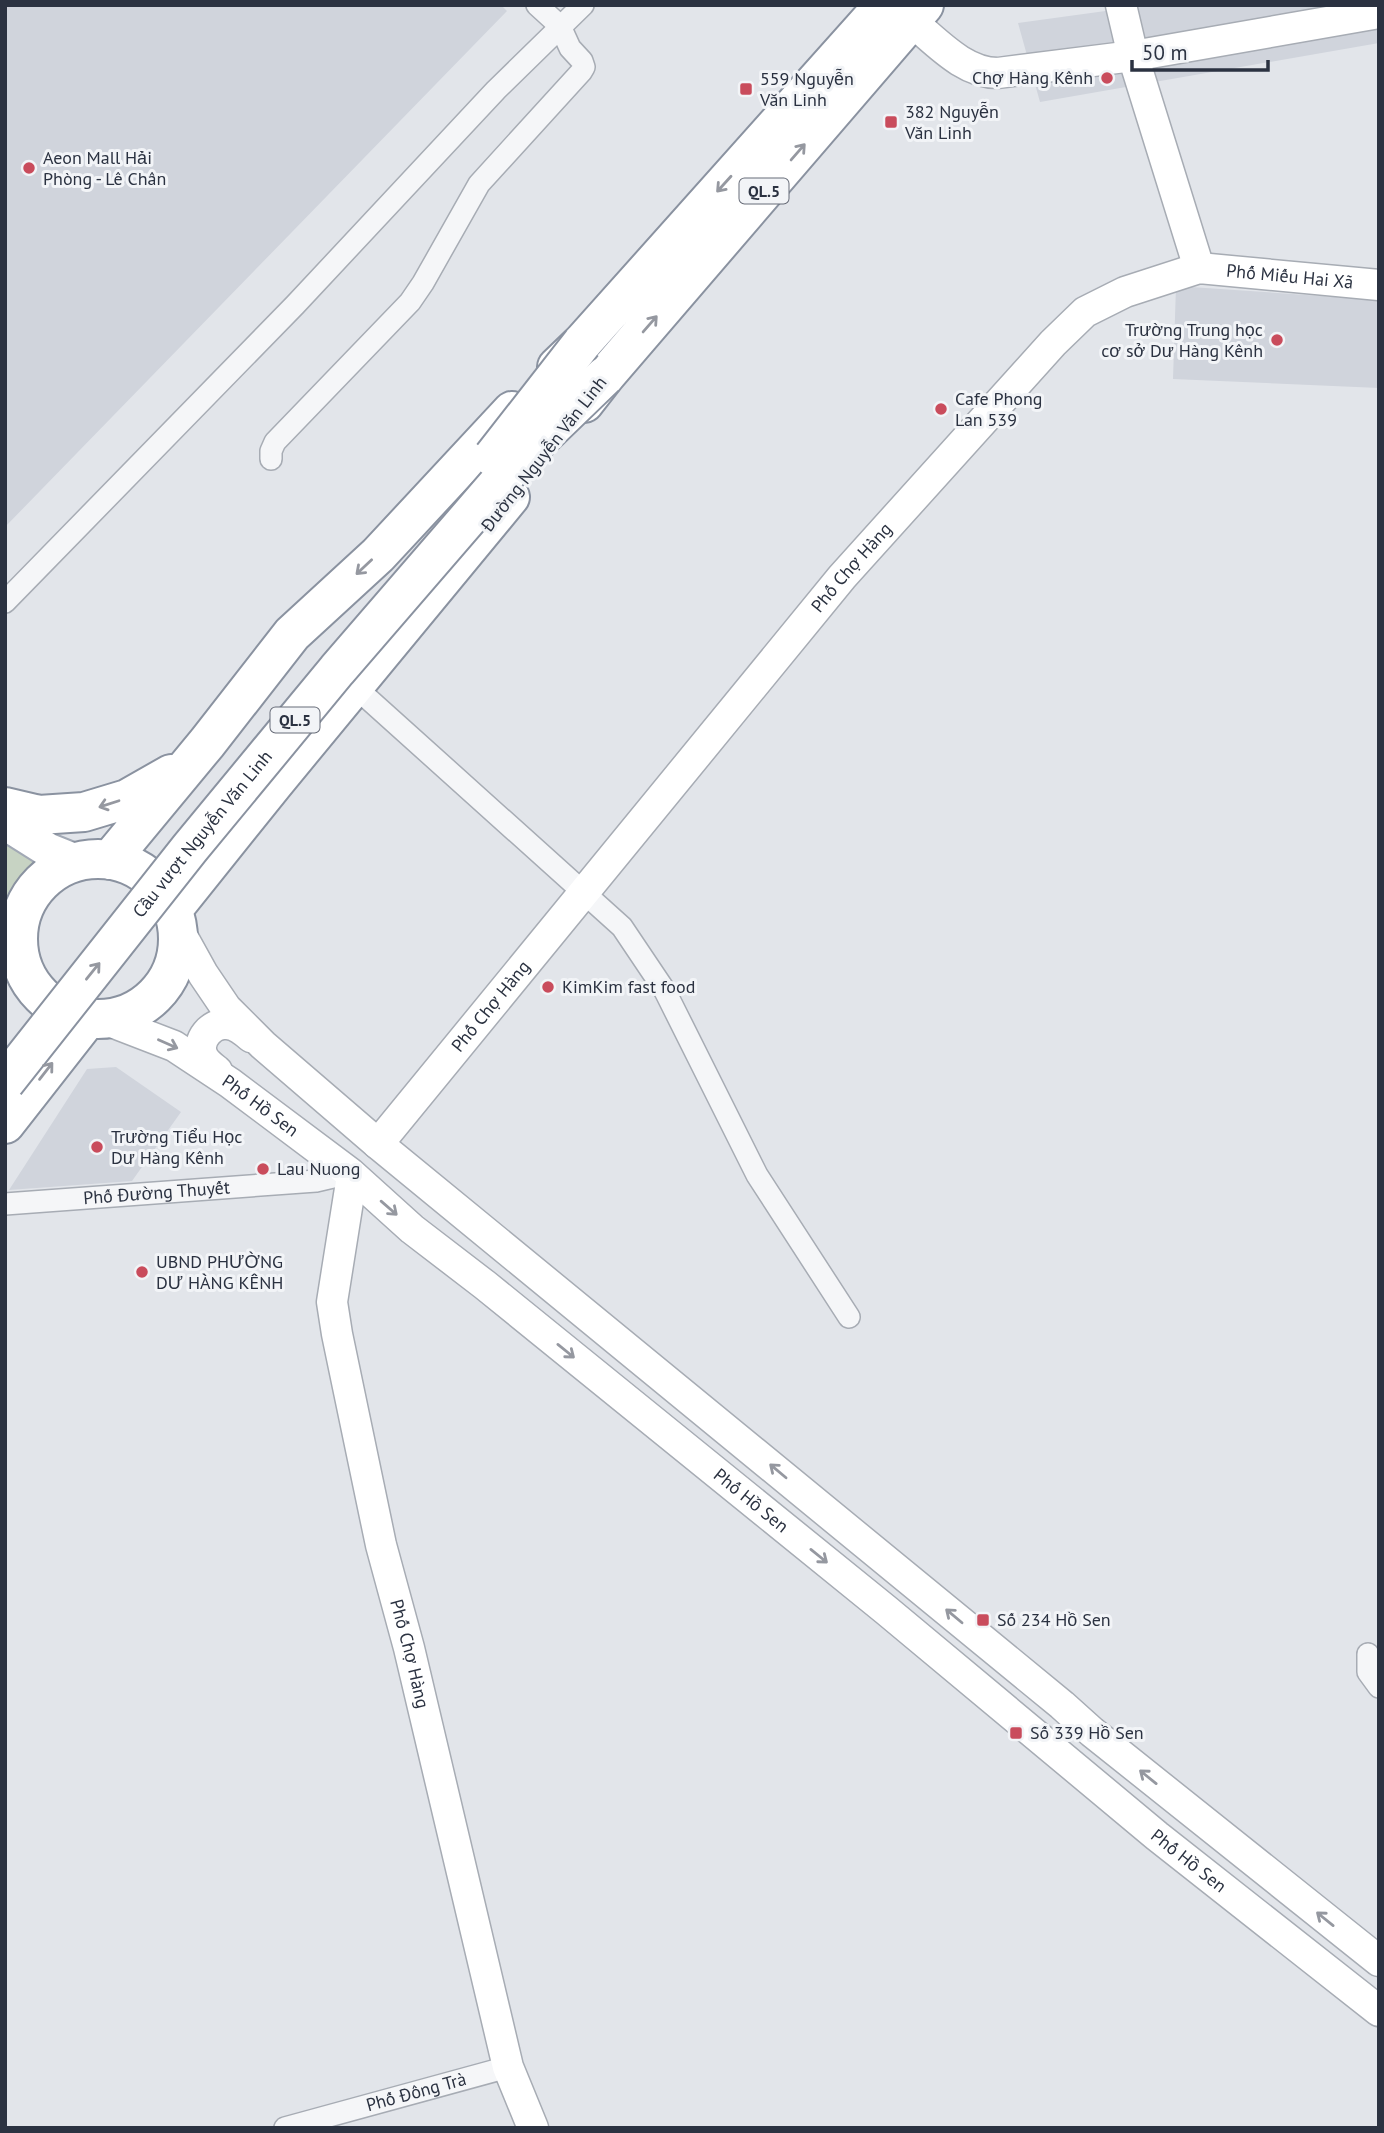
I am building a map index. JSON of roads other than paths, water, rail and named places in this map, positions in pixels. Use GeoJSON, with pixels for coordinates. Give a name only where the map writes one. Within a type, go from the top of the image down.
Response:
{"type":"FeatureCollection","features":[{"type":"Feature","properties":{"kind":"highway","name":"QL.5"},"geometry":{"type":"LineString","coordinates":[[94,861],[199,753],[292,634],[377,555],[495,428],[582,343],[906,10]]}},
{"type":"Feature","properties":{"kind":"highway","name":"Đường Nguyễn Văn Linh"},"geometry":{"type":"LineString","coordinates":[[175,918],[274,783],[530,474],[605,376],[906,10]]}},
{"type":"Feature","properties":{"kind":"highway","name":"Cầu vượt Nguyễn Văn Linh"},"geometry":{"type":"LineString","coordinates":[[5,1041],[155,855],[503,444],[582,343]]}},
{"type":"Feature","properties":{"kind":"highway","name":"Cầu vượt Nguyễn Văn Linh"},"geometry":{"type":"LineString","coordinates":[[5,1082],[190,848],[337,670],[521,457],[605,376]]}},
{"type":"Feature","properties":{"kind":"highway"},"geometry":{"type":"LineString","coordinates":[[5,807],[40,815],[85,812],[127,799],[199,753],[207,761],[212,775],[224,787],[241,793],[258,792],[274,783]]}},
{"type":"Feature","properties":{"kind":"highway"},"geometry":{"type":"LineString","coordinates":[[94,861],[130,866],[148,876],[162,891],[175,918],[178,946],[173,967],[162,987],[146,1003],[126,1014],[96,1019],[67,1013],[48,1002],[33,986],[13,954],[22,914],[32,895],[45,879],[63,867],[94,861]]}},
{"type":"Feature","properties":{"kind":"highway"},"geometry":{"type":"LineString","coordinates":[[5,1124],[96,1019]]}},
{"type":"Feature","properties":{"kind":"main road"},"geometry":{"type":"LineString","coordinates":[[1121,5],[1133,56],[1199,268]]}},
{"type":"Feature","properties":{"kind":"main road"},"geometry":{"type":"LineString","coordinates":[[906,10],[967,66],[983,73],[1133,56],[1379,13]]}},
{"type":"Feature","properties":{"kind":"main road","name":"Phố Miếu Hai Xã"},"geometry":{"type":"LineString","coordinates":[[1199,268],[1379,285]]}},
{"type":"Feature","properties":{"kind":"main road","name":"Phố Chợ Hàng"},"geometry":{"type":"LineString","coordinates":[[378,1144],[842,577],[1053,342],[1085,312],[1125,292],[1199,268]]}},
{"type":"Feature","properties":{"kind":"main road"},"geometry":{"type":"LineString","coordinates":[[5,823],[48,850],[94,861]]}},
{"type":"Feature","properties":{"kind":"main road"},"geometry":{"type":"LineString","coordinates":[[175,918],[203,974],[226,1008],[263,1045],[378,1144],[1092,1732],[1379,1961]]}},
{"type":"Feature","properties":{"kind":"main road","name":"Phố Hồ Sen"},"geometry":{"type":"LineString","coordinates":[[96,1019],[174,1046],[230,1083],[351,1175],[412,1229],[485,1285],[886,1610],[1069,1763],[1379,2011]]}},
{"type":"Feature","properties":{"kind":"main road"},"geometry":{"type":"LineString","coordinates":[[230,1083],[205,1061],[200,1052],[202,1040],[209,1031],[217,1025],[228,1023],[263,1045]]}},
{"type":"Feature","properties":{"kind":"main road","name":"Phố Chợ Hàng"},"geometry":{"type":"LineString","coordinates":[[351,1175],[331,1303],[337,1335],[381,1545],[428,1724],[508,2067],[533,2128]]}},
{"type":"Feature","properties":{"kind":"main road"},"geometry":{"type":"LineString","coordinates":[[1069,1763],[1092,1732]]}},
{"type":"Feature","properties":{"kind":"street"},"geometry":{"type":"LineString","coordinates":[[271,459],[275,442],[410,302],[480,184],[584,67],[570,48],[560,26],[537,5]]}},
{"type":"Feature","properties":{"kind":"street"},"geometry":{"type":"LineString","coordinates":[[5,602],[295,305],[496,90],[583,5]]}},
{"type":"Feature","properties":{"kind":"street"},"geometry":{"type":"LineString","coordinates":[[354,686],[622,927],[665,991],[757,1175],[849,1317]]}},
{"type":"Feature","properties":{"kind":"street","name":"Phố Đường Thuyết"},"geometry":{"type":"LineString","coordinates":[[5,1205],[316,1181],[351,1175]]}},
{"type":"Feature","properties":{"kind":"street"},"geometry":{"type":"LineString","coordinates":[[1368,1654],[1368,1672],[1379,1687]]}},
{"type":"Feature","properties":{"kind":"street","name":"Phố Đông Trà"},"geometry":{"type":"LineString","coordinates":[[285,2128],[508,2067]]}},
{"type":"Feature","properties":{"kind":"place","name":"Chợ Hàng Kênh"},"geometry":{"type":"Point","coordinates":[1107,78]}},
{"type":"Feature","properties":{"kind":"place","name":"559 Nguyễn Văn Linh"},"geometry":{"type":"Point","coordinates":[746,89]}},
{"type":"Feature","properties":{"kind":"place","name":"382 Nguyễn Văn Linh"},"geometry":{"type":"Point","coordinates":[891,122]}},
{"type":"Feature","properties":{"kind":"place","name":"Aeon Mall Hải Phòng - Lê Chân"},"geometry":{"type":"Point","coordinates":[29,168]}},
{"type":"Feature","properties":{"kind":"place","name":"Trường Trung học cơ sở Dư Hàng Kênh"},"geometry":{"type":"Point","coordinates":[1277,340]}},
{"type":"Feature","properties":{"kind":"place","name":"Cafe Phong Lan 539"},"geometry":{"type":"Point","coordinates":[941,409]}},
{"type":"Feature","properties":{"kind":"place","name":"KimKim fast food"},"geometry":{"type":"Point","coordinates":[548,987]}},
{"type":"Feature","properties":{"kind":"place","name":"Trường Tiểu Học Dư Hàng Kênh"},"geometry":{"type":"Point","coordinates":[97,1147]}},
{"type":"Feature","properties":{"kind":"place","name":"Lau Nuong"},"geometry":{"type":"Point","coordinates":[263,1169]}},
{"type":"Feature","properties":{"kind":"place","name":"UBND PHƯỜNG DƯ HÀNG KÊNH"},"geometry":{"type":"Point","coordinates":[142,1272]}},
{"type":"Feature","properties":{"kind":"place","name":"Số 234 Hồ Sen"},"geometry":{"type":"Point","coordinates":[983,1620]}},
{"type":"Feature","properties":{"kind":"place","name":"Số 339 Hồ Sen"},"geometry":{"type":"Point","coordinates":[1016,1733]}}]}
